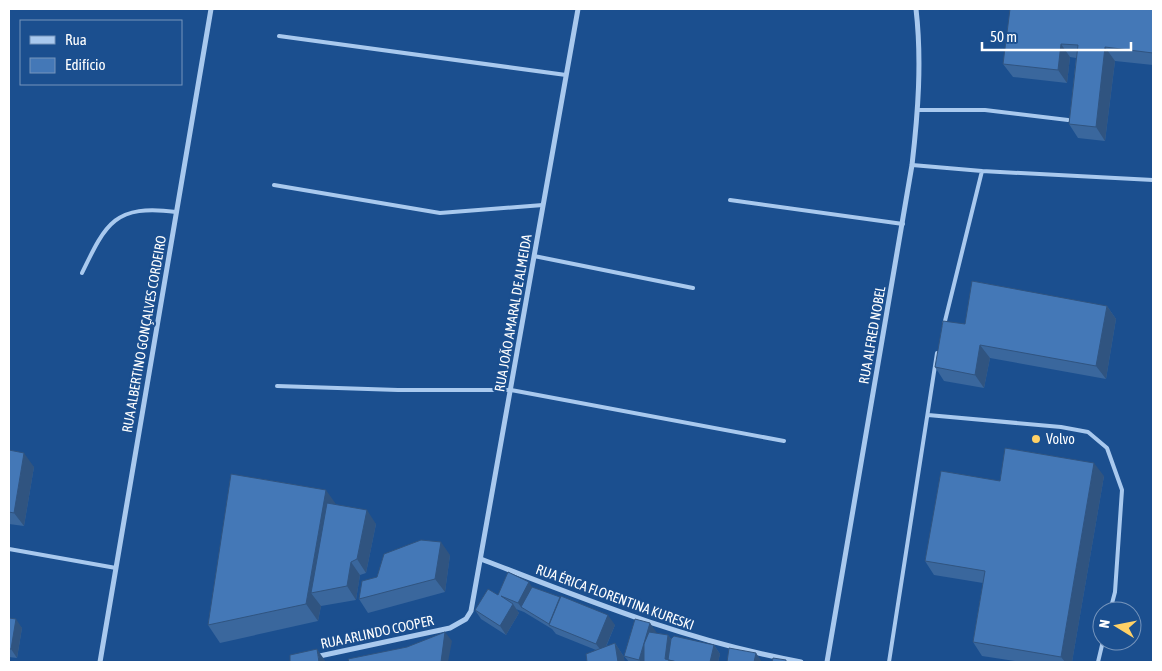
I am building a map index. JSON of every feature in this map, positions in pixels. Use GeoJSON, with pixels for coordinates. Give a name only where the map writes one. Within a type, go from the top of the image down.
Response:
{"type":"FeatureCollection","features":[{"type":"Feature","properties":{"kind":"street","name":"RUA ALBERTINO GONÇALVES CORDEIRO"},"geometry":{"type":"LineString","coordinates":[[100,662],[211,9]]}},
{"type":"Feature","properties":{"kind":"street","name":"RUA JOÃO AMARAL DE ALMEIDA"},"geometry":{"type":"LineString","coordinates":[[466,619],[474,602],[578,9]]}},
{"type":"Feature","properties":{"kind":"street","name":"RUA ALFRED NOBEL"},"geometry":{"type":"LineString","coordinates":[[827,662],[912,165],[918,110],[919,60],[916,9]]}},
{"type":"Feature","properties":{"kind":"street","name":"RUA ÉRICA FLORENTINA KURESKI"},"geometry":{"type":"LineString","coordinates":[[481,559],[666,629],[758,654],[801,662]]}},
{"type":"Feature","properties":{"kind":"street","name":"RUA ARLINDO COOPER"},"geometry":{"type":"LineString","coordinates":[[311,658],[450,628],[466,619]]}},
{"type":"Feature","properties":{"kind":"lane"},"geometry":{"type":"LineString","coordinates":[[279,36],[566,75]]}},
{"type":"Feature","properties":{"kind":"lane"},"geometry":{"type":"LineString","coordinates":[[918,110],[985,110],[1068,120]]}},
{"type":"Feature","properties":{"kind":"lane"},"geometry":{"type":"LineString","coordinates":[[912,165],[982,171],[1153,180]]}},
{"type":"Feature","properties":{"kind":"lane"},"geometry":{"type":"LineString","coordinates":[[942,332],[982,171]]}},
{"type":"Feature","properties":{"kind":"lane"},"geometry":{"type":"LineString","coordinates":[[274,185],[440,213],[544,205]]}},
{"type":"Feature","properties":{"kind":"lane"},"geometry":{"type":"LineString","coordinates":[[730,200],[903,224]]}},
{"type":"Feature","properties":{"kind":"lane"},"geometry":{"type":"LineString","coordinates":[[82,273],[99,238],[109,224],[123,216],[149,209],[176,212]]}},
{"type":"Feature","properties":{"kind":"lane"},"geometry":{"type":"LineString","coordinates":[[534,256],[693,288]]}},
{"type":"Feature","properties":{"kind":"lane"},"geometry":{"type":"LineString","coordinates":[[889,662],[938,352]]}},
{"type":"Feature","properties":{"kind":"lane"},"geometry":{"type":"LineString","coordinates":[[277,386],[398,390],[511,390],[784,441]]}},
{"type":"Feature","properties":{"kind":"lane"},"geometry":{"type":"LineString","coordinates":[[928,415],[1079,430],[1088,432],[1107,448],[1122,490],[1115,592],[1113,601]]}},
{"type":"Feature","properties":{"kind":"lane"},"geometry":{"type":"LineString","coordinates":[[9,549],[116,568]]}},
{"type":"Feature","properties":{"kind":"building"},"geometry":{"type":"Polygon","coordinates":[[[1010,9],[1153,9],[1153,53],[1105,47],[1096,127],[1069,124],[1078,45],[1061,44],[1058,70],[1003,64],[1010,9]]]}},
{"type":"Feature","properties":{"kind":"building"},"geometry":{"type":"Polygon","coordinates":[[[972,281],[1107,306],[1096,366],[980,345],[975,375],[935,367],[943,321],[965,324],[972,281]]]}},
{"type":"Feature","properties":{"kind":"building"},"geometry":{"type":"Polygon","coordinates":[[[1005,448],[1094,463],[1061,657],[973,642],[985,571],[925,561],[941,471],[1000,481],[1005,448]]]}},
{"type":"Feature","properties":{"kind":"building"},"geometry":{"type":"Polygon","coordinates":[[[9,450],[24,453],[14,513],[9,512],[9,450]]]}},
{"type":"Feature","properties":{"kind":"building"},"geometry":{"type":"Polygon","coordinates":[[[231,474],[326,490],[306,604],[208,625],[231,474]]]}},
{"type":"Feature","properties":{"kind":"building"},"geometry":{"type":"Polygon","coordinates":[[[327,503],[367,510],[357,559],[351,562],[347,586],[311,593],[327,503]]]}},
{"type":"Feature","properties":{"kind":"building"},"geometry":{"type":"Polygon","coordinates":[[[421,540],[441,542],[435,579],[359,599],[362,581],[377,577],[384,554],[421,540]]]}},
{"type":"Feature","properties":{"kind":"building"},"geometry":{"type":"Polygon","coordinates":[[[508,572],[529,582],[518,603],[501,596],[513,604],[500,626],[475,610],[488,589],[498,595],[508,572]]]}},
{"type":"Feature","properties":{"kind":"building"},"geometry":{"type":"Polygon","coordinates":[[[532,587],[560,597],[549,624],[521,607],[532,587]]]}},
{"type":"Feature","properties":{"kind":"building"},"geometry":{"type":"Polygon","coordinates":[[[561,596],[608,615],[596,644],[549,625],[561,596]]]}},
{"type":"Feature","properties":{"kind":"building"},"geometry":{"type":"Polygon","coordinates":[[[9,618],[16,619],[11,649],[9,649],[9,618]]]}},
{"type":"Feature","properties":{"kind":"building"},"geometry":{"type":"Polygon","coordinates":[[[635,619],[650,623],[639,660],[624,656],[635,619]]]}},
{"type":"Feature","properties":{"kind":"building"},"geometry":{"type":"Polygon","coordinates":[[[445,632],[441,662],[349,662],[348,659],[407,647],[445,632]]]}},
{"type":"Feature","properties":{"kind":"building"},"geometry":{"type":"Polygon","coordinates":[[[649,632],[668,635],[665,659],[677,662],[644,662],[644,644],[649,632]]]}},
{"type":"Feature","properties":{"kind":"building"},"geometry":{"type":"Polygon","coordinates":[[[674,636],[714,645],[710,662],[677,662],[668,660],[671,639],[674,636]]]}},
{"type":"Feature","properties":{"kind":"building"},"geometry":{"type":"Polygon","coordinates":[[[615,643],[618,662],[587,662],[586,654],[615,643]]]}},
{"type":"Feature","properties":{"kind":"building"},"geometry":{"type":"Polygon","coordinates":[[[729,648],[756,653],[754,662],[727,662],[729,648]]]}},
{"type":"Feature","properties":{"kind":"building"},"geometry":{"type":"Polygon","coordinates":[[[317,649],[319,662],[290,662],[290,655],[317,649]]]}},
{"type":"Feature","properties":{"kind":"building"},"geometry":{"type":"Polygon","coordinates":[[[773,658],[786,660],[786,662],[772,662],[773,658]]]}},
{"type":"Feature","properties":{"kind":"place","name":"Volvo"},"geometry":{"type":"Point","coordinates":[1036,439]}}]}
